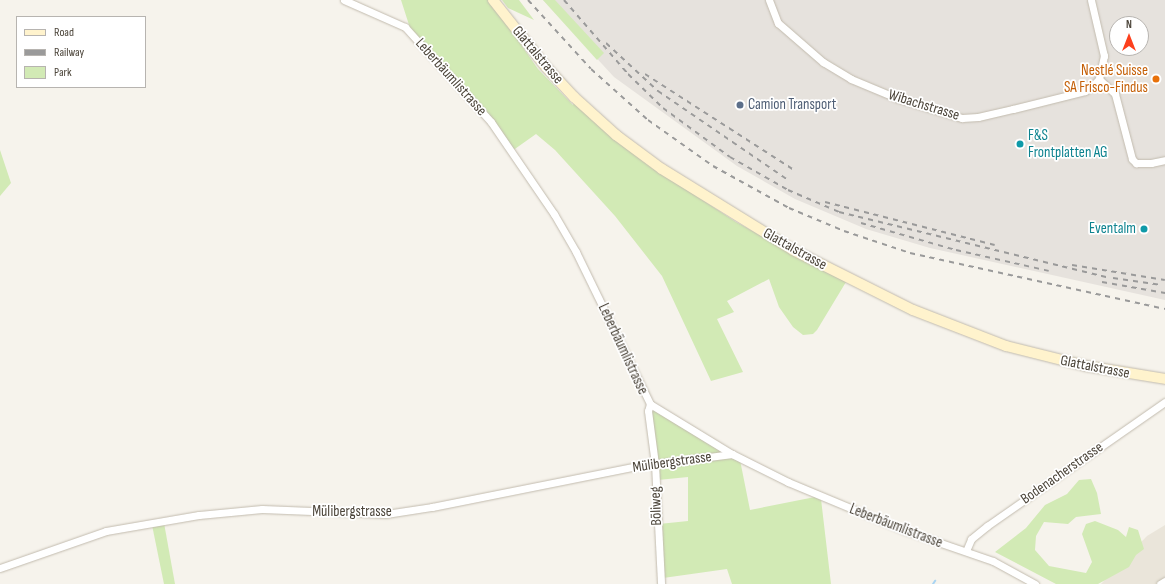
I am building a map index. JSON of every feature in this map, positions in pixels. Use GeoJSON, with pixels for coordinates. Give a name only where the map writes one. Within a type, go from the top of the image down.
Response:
{"type":"FeatureCollection","features":[{"type":"Feature","properties":{"kind":"street","name":"Leberbäumlistrasse"},"geometry":{"type":"LineString","coordinates":[[344,0],[405,27],[491,122],[554,214],[607,312],[650,404],[732,454],[816,494],[942,545],[966,551],[993,561],[1035,584]]}},
{"type":"Feature","properties":{"kind":"street","name":"Glattalstrasse"},"geometry":{"type":"LineString","coordinates":[[493,0],[546,67],[574,97],[616,135],[662,169],[793,250],[913,310],[1006,346],[1086,366],[1165,379]]}},
{"type":"Feature","properties":{"kind":"street","name":"Wibachstrasse"},"geometry":{"type":"LineString","coordinates":[[769,0],[778,23],[823,62],[851,79],[899,99],[947,115],[978,117],[1085,91],[1099,79]]}},
{"type":"Feature","properties":{"kind":"street"},"geometry":{"type":"LineString","coordinates":[[1090,0],[1104,56],[1099,79],[1115,94],[1132,159],[1136,163],[1151,164],[1165,160]]}},
{"type":"Feature","properties":{"kind":"street","name":"Bodenacherstrasse"},"geometry":{"type":"LineString","coordinates":[[966,551],[971,539],[987,526],[1165,402]]}},
{"type":"Feature","properties":{"kind":"street","name":"Böliweg"},"geometry":{"type":"LineString","coordinates":[[650,404],[648,411],[655,464],[662,584]]}},
{"type":"Feature","properties":{"kind":"street","name":"Mülibergstrasse"},"geometry":{"type":"LineString","coordinates":[[0,568],[106,531],[199,515],[262,509],[386,514],[432,507],[655,464],[732,454]]}},
{"type":"Feature","properties":{"kind":"street"},"geometry":{"type":"LineString","coordinates":[[1160,584],[1165,580]]}},
{"type":"Feature","properties":{"kind":"shaded area"},"geometry":{"type":"Polygon","coordinates":[[[543,0],[1165,0],[1165,300],[930,248],[866,229],[795,199],[737,166],[614,77],[543,0]]]}},
{"type":"Feature","properties":{"kind":"shaded area"},"geometry":{"type":"Polygon","coordinates":[[[1165,525],[1165,584],[1101,584],[1147,536],[1165,525]]]}},
{"type":"Feature","properties":{"kind":"green space"},"geometry":{"type":"Polygon","coordinates":[[[401,0],[490,0],[538,69],[573,105],[574,103],[666,176],[736,222],[846,282],[817,330],[813,334],[803,335],[793,327],[779,307],[769,279],[727,301],[734,312],[717,319],[743,372],[711,381],[662,276],[615,216],[555,150],[536,134],[512,151],[410,28],[401,0]]]}},
{"type":"Feature","properties":{"kind":"green space"},"geometry":{"type":"Polygon","coordinates":[[[502,0],[519,0],[534,20],[508,8],[502,0]]]}},
{"type":"Feature","properties":{"kind":"green space"},"geometry":{"type":"Polygon","coordinates":[[[543,0],[555,0],[604,53],[597,60],[543,0]]]}},
{"type":"Feature","properties":{"kind":"green space"},"geometry":{"type":"Polygon","coordinates":[[[0,150],[11,183],[0,196],[0,150]]]}},
{"type":"Feature","properties":{"kind":"green space"},"geometry":{"type":"Polygon","coordinates":[[[651,406],[740,460],[750,510],[815,497],[821,499],[831,584],[732,584],[727,569],[663,578],[659,524],[688,521],[688,477],[658,480],[651,406]]]}},
{"type":"Feature","properties":{"kind":"green space"},"geometry":{"type":"Polygon","coordinates":[[[1091,479],[1097,493],[1101,514],[1076,517],[1068,524],[1044,522],[1036,536],[1035,550],[1049,566],[1086,573],[1092,562],[1082,534],[1086,524],[1095,521],[1118,530],[1126,537],[1129,527],[1138,530],[1144,549],[1136,555],[1129,567],[1098,584],[1056,584],[995,552],[1026,528],[1045,505],[1067,494],[1079,480],[1091,479]]]}},
{"type":"Feature","properties":{"kind":"green space"},"geometry":{"type":"Polygon","coordinates":[[[164,523],[175,584],[164,584],[152,525],[164,523]]]}},
{"type":"Feature","properties":{"kind":"railway"},"geometry":{"type":"LineString","coordinates":[[528,0],[591,69],[648,120],[713,166],[789,208],[844,231],[910,253],[1165,309]]}},
{"type":"Feature","properties":{"kind":"railway"},"geometry":{"type":"LineString","coordinates":[[564,0],[628,74],[663,108],[730,157],[788,190],[839,212],[1110,278]]}},
{"type":"Feature","properties":{"kind":"railway"},"geometry":{"type":"LineString","coordinates":[[606,43],[658,91],[788,180]]}},
{"type":"Feature","properties":{"kind":"railway"},"geometry":{"type":"LineString","coordinates":[[645,74],[794,170]]}},
{"type":"Feature","properties":{"kind":"railway"},"geometry":{"type":"LineString","coordinates":[[825,202],[995,245]]}},
{"type":"Feature","properties":{"kind":"railway"},"geometry":{"type":"LineString","coordinates":[[861,223],[956,250],[1049,271]]}},
{"type":"Feature","properties":{"kind":"railway"},"geometry":{"type":"LineString","coordinates":[[1072,265],[1165,280]]}},
{"type":"Feature","properties":{"kind":"railway"},"geometry":{"type":"LineString","coordinates":[[1113,278],[1161,285]]}},
{"type":"Feature","properties":{"kind":"railway"},"geometry":{"type":"LineString","coordinates":[[1102,282],[1165,293]]}},
{"type":"Feature","properties":{"kind":"place","name":"Nestlé Suisse SA Frisco-Findus"},"geometry":{"type":"Point","coordinates":[1156,79]}},
{"type":"Feature","properties":{"kind":"place","name":"Camion Transport"},"geometry":{"type":"Point","coordinates":[740,105]}},
{"type":"Feature","properties":{"kind":"place","name":"F&S Frontplatten AG"},"geometry":{"type":"Point","coordinates":[1020,144]}},
{"type":"Feature","properties":{"kind":"place","name":"Eventalm"},"geometry":{"type":"Point","coordinates":[1144,229]}}]}
